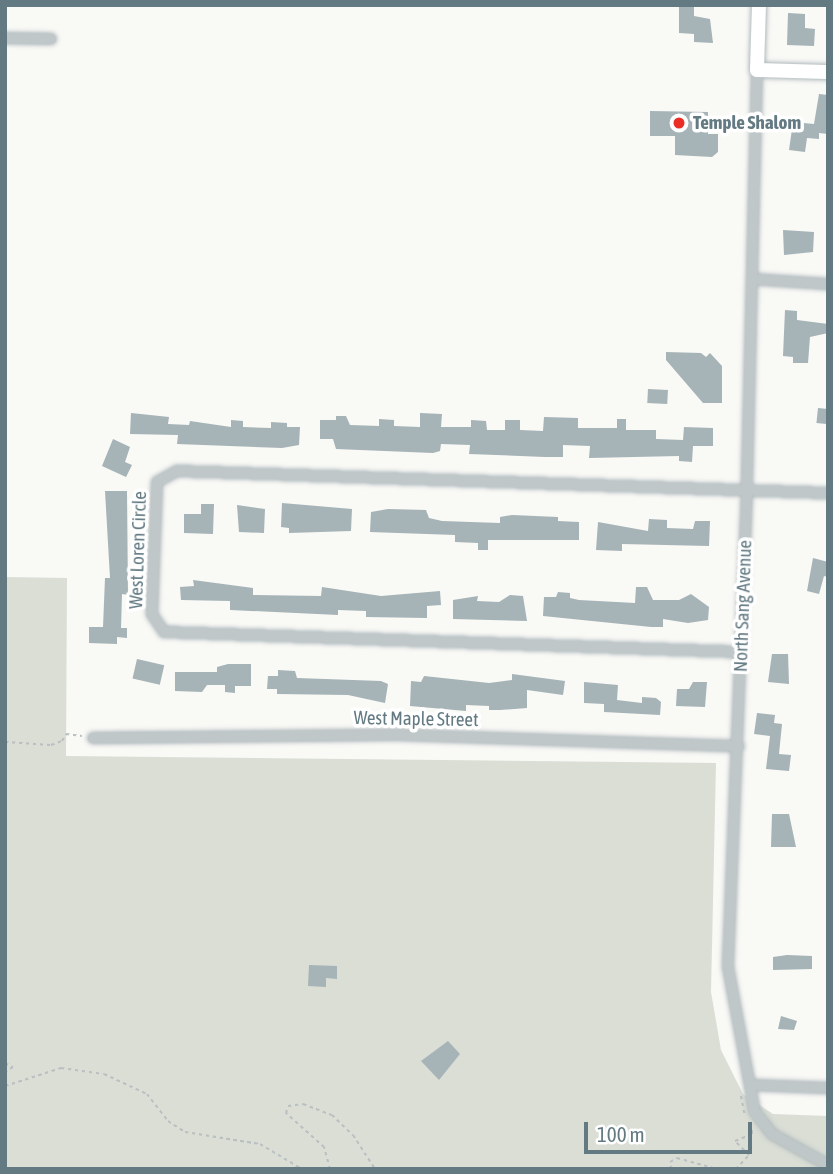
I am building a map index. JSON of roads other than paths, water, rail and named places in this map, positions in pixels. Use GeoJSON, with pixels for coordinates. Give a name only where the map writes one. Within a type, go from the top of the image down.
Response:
{"type":"FeatureCollection","features":[{"type":"Feature","properties":{"kind":"street","name":"North Sang Avenue"},"geometry":{"type":"LineString","coordinates":[[759,5],[747,491],[728,967],[755,1112],[772,1134],[828,1165]]}},
{"type":"Feature","properties":{"kind":"street"},"geometry":{"type":"LineString","coordinates":[[5,38],[51,39]]}},
{"type":"Feature","properties":{"kind":"street"},"geometry":{"type":"LineString","coordinates":[[757,70],[828,72]]}},
{"type":"Feature","properties":{"kind":"street"},"geometry":{"type":"LineString","coordinates":[[752,279],[828,284]]}},
{"type":"Feature","properties":{"kind":"street","name":"West Loren Circle"},"geometry":{"type":"LineString","coordinates":[[740,652],[164,632],[152,614],[155,490],[161,477],[177,471],[747,491]]}},
{"type":"Feature","properties":{"kind":"street"},"geometry":{"type":"LineString","coordinates":[[747,491],[828,493]]}},
{"type":"Feature","properties":{"kind":"street","name":"West Maple Street"},"geometry":{"type":"LineString","coordinates":[[93,738],[402,735],[738,746]]}},
{"type":"Feature","properties":{"kind":"street"},"geometry":{"type":"LineString","coordinates":[[752,1085],[828,1088]]}},
{"type":"Feature","properties":{"kind":"place","name":"Temple Shalom"},"geometry":{"type":"Point","coordinates":[679,123]}}]}
